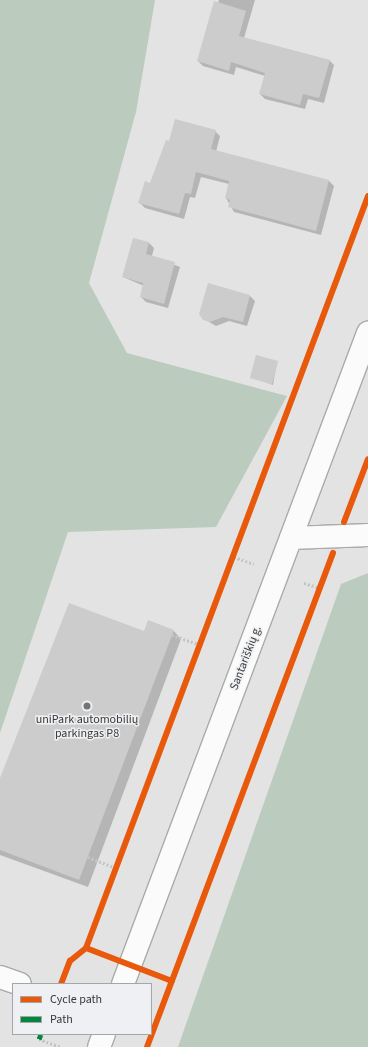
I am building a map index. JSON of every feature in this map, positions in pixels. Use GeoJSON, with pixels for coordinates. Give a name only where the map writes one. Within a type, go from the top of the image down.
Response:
{"type":"FeatureCollection","features":[{"type":"Feature","properties":{"kind":"main road","name":"Santariškių g."},"geometry":{"type":"LineString","coordinates":[[123,983],[368,333]]}},
{"type":"Feature","properties":{"kind":"main road"},"geometry":{"type":"LineString","coordinates":[[292,538],[368,535]]}},
{"type":"Feature","properties":{"kind":"main road"},"geometry":{"type":"LineString","coordinates":[[0,977],[17,983]]}},
{"type":"Feature","properties":{"kind":"main road"},"geometry":{"type":"LineString","coordinates":[[99,1047],[104,1035]]}},
{"type":"Feature","properties":{"kind":"path"},"geometry":{"type":"LineString","coordinates":[[231,564],[236,550]]}},
{"type":"Feature","properties":{"kind":"path"},"geometry":{"type":"LineString","coordinates":[[234,557],[254,564]]}},
{"type":"Feature","properties":{"kind":"path"},"geometry":{"type":"LineString","coordinates":[[317,595],[322,581]]}},
{"type":"Feature","properties":{"kind":"path"},"geometry":{"type":"LineString","coordinates":[[304,583],[320,588]]}},
{"type":"Feature","properties":{"kind":"path"},"geometry":{"type":"LineString","coordinates":[[172,634],[201,645]]}},
{"type":"Feature","properties":{"kind":"path"},"geometry":{"type":"LineString","coordinates":[[198,652],[204,638]]}},
{"type":"Feature","properties":{"kind":"path"},"geometry":{"type":"LineString","coordinates":[[88,857],[117,868]]}},
{"type":"Feature","properties":{"kind":"path"},"geometry":{"type":"LineString","coordinates":[[114,875],[119,861]]}},
{"type":"Feature","properties":{"kind":"path"},"geometry":{"type":"LineString","coordinates":[[37,1047],[39,1039],[59,1047]]}},
{"type":"Feature","properties":{"kind":"green space"},"geometry":{"type":"Polygon","coordinates":[[[0,0],[155,0],[136,112],[89,283],[127,353],[287,396],[216,527],[68,532],[0,733],[0,0]]]}},
{"type":"Feature","properties":{"kind":"green space"},"geometry":{"type":"Polygon","coordinates":[[[368,573],[368,1047],[178,1047],[341,584],[368,573]]]}},
{"type":"Feature","properties":{"kind":"building"},"geometry":{"type":"Polygon","coordinates":[[[214,1],[246,11],[239,36],[330,60],[319,98],[303,94],[300,105],[259,94],[265,73],[231,62],[229,71],[197,61],[214,1]]]}},
{"type":"Feature","properties":{"kind":"building"},"geometry":{"type":"Polygon","coordinates":[[[175,119],[216,130],[211,149],[329,180],[316,231],[228,207],[230,200],[225,198],[229,181],[196,172],[191,194],[185,193],[179,214],[138,203],[145,181],[150,183],[166,140],[169,141],[175,119]]]}},
{"type":"Feature","properties":{"kind":"building"},"geometry":{"type":"Polygon","coordinates":[[[133,238],[149,242],[146,254],[175,262],[164,304],[140,297],[143,283],[122,277],[133,238]]]}},
{"type":"Feature","properties":{"kind":"building"},"geometry":{"type":"Polygon","coordinates":[[[208,283],[250,295],[243,322],[223,317],[210,322],[203,320],[199,314],[208,283]]]}},
{"type":"Feature","properties":{"kind":"building"},"geometry":{"type":"Polygon","coordinates":[[[256,355],[278,361],[272,384],[250,378],[256,355]]]}},
{"type":"Feature","properties":{"kind":"building","name":"uniPark automobilių parkingas P8"},"geometry":{"type":"Polygon","coordinates":[[[69,603],[144,631],[148,620],[174,630],[79,880],[0,850],[0,778],[69,603]]]}},
{"type":"Feature","properties":{"kind":"marked path"},"geometry":{"type":"LineString","coordinates":[[39,1039],[41,1035]]}},
{"type":"Feature","properties":{"kind":"cycle path"},"geometry":{"type":"LineString","coordinates":[[61,983],[70,961],[86,948],[368,196]]}},
{"type":"Feature","properties":{"kind":"cycle path"},"geometry":{"type":"LineString","coordinates":[[344,522],[368,459]]}},
{"type":"Feature","properties":{"kind":"cycle path"},"geometry":{"type":"LineString","coordinates":[[152,1034],[333,553]]}},
{"type":"Feature","properties":{"kind":"cycle path"},"geometry":{"type":"LineString","coordinates":[[86,948],[172,981]]}},
{"type":"Feature","properties":{"kind":"cycle path"},"geometry":{"type":"LineString","coordinates":[[147,1047],[152,1035]]}},
{"type":"Feature","properties":{"kind":"place","name":"uniPark automobilių parkingas P8"},"geometry":{"type":"Point","coordinates":[87,706]}}]}
